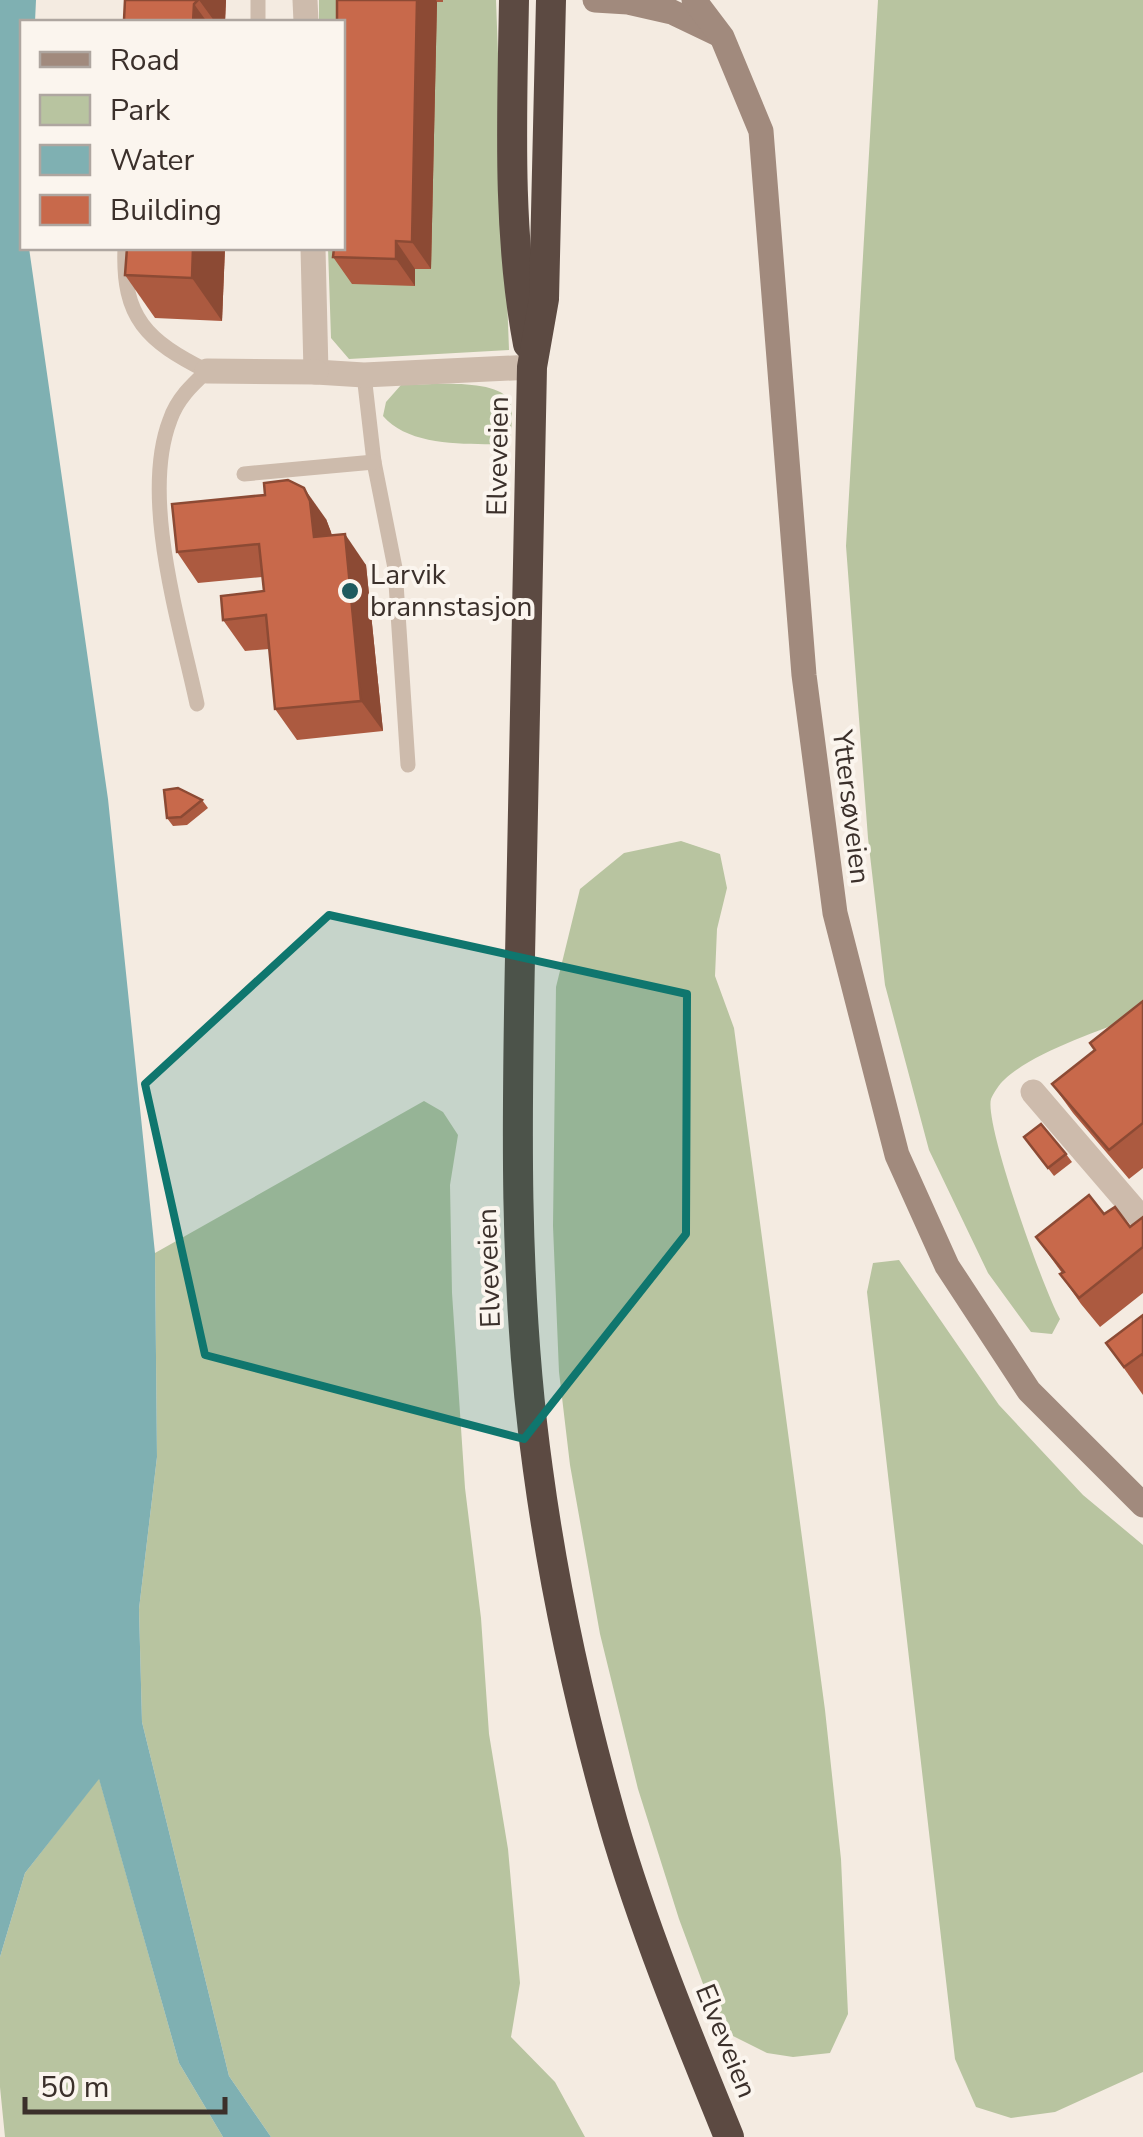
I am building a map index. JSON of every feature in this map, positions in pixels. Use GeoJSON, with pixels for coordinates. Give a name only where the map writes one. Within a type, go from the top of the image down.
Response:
{"type":"FeatureCollection","features":[{"type":"Feature","properties":{"kind":"highway","name":"Elveveien"},"geometry":{"type":"LineString","coordinates":[[514,0],[514,173],[520,298],[532,367]]}},
{"type":"Feature","properties":{"kind":"highway","name":"Elveveien"},"geometry":{"type":"LineString","coordinates":[[551,0],[544,299],[532,367],[518,1026],[525,1354],[538,1468],[564,1622],[614,1826],[665,1975],[729,2137]]}},
{"type":"Feature","properties":{"kind":"main road"},"geometry":{"type":"LineString","coordinates":[[594,0],[628,2],[672,12],[722,37]]}},
{"type":"Feature","properties":{"kind":"main road","name":"Yttersøveien"},"geometry":{"type":"LineString","coordinates":[[694,0],[722,37],[761,131],[804,675],[835,913],[897,1155],[946,1266],[1028,1391],[1143,1505]]}},
{"type":"Feature","properties":{"kind":"street"},"geometry":{"type":"LineString","coordinates":[[312,250],[316,372]]}},
{"type":"Feature","properties":{"kind":"street","name":"Elveveien"},"geometry":{"type":"LineString","coordinates":[[208,371],[364,376],[532,367]]}},
{"type":"Feature","properties":{"kind":"street"},"geometry":{"type":"LineString","coordinates":[[1033,1092],[1143,1220]]}},
{"type":"Feature","properties":{"kind":"lane"},"geometry":{"type":"LineString","coordinates":[[125,250],[126,296],[136,317],[155,338],[208,371],[186,390],[170,420],[161,465],[162,539],[197,704]]}},
{"type":"Feature","properties":{"kind":"lane"},"geometry":{"type":"LineString","coordinates":[[364,376],[374,462],[395,568],[408,765]]}},
{"type":"Feature","properties":{"kind":"lane"},"geometry":{"type":"LineString","coordinates":[[244,474],[374,462]]}},
{"type":"Feature","properties":{"kind":"highlighted area"},"geometry":{"type":"Polygon","coordinates":[[[329,915],[687,994],[686,1234],[524,1439],[205,1355],[145,1084],[329,915]]]}},
{"type":"Feature","properties":{"kind":"green space"},"geometry":{"type":"Polygon","coordinates":[[[319,0],[496,0],[509,350],[349,359],[331,338],[328,250],[345,250],[345,20],[319,20],[319,0]]]}},
{"type":"Feature","properties":{"kind":"green space"},"geometry":{"type":"Polygon","coordinates":[[[878,0],[1143,0],[1143,1013],[1070,1042],[1017,1069],[1002,1081],[991,1099],[991,1114],[1006,1172],[1029,1244],[1060,1319],[1052,1334],[1031,1332],[988,1273],[929,1150],[885,985],[868,838],[846,546],[878,0]]]}},
{"type":"Feature","properties":{"kind":"green space"},"geometry":{"type":"Polygon","coordinates":[[[463,384],[495,390],[506,396],[511,405],[510,444],[442,442],[409,434],[383,416],[386,402],[401,385],[463,384]]]}},
{"type":"Feature","properties":{"kind":"green space"},"geometry":{"type":"Polygon","coordinates":[[[681,841],[720,854],[727,888],[717,929],[715,976],[734,1028],[825,1710],[841,1859],[848,2014],[830,2053],[793,2057],[767,2053],[733,2036],[709,2000],[679,1919],[638,1789],[600,1634],[570,1465],[559,1372],[553,1226],[556,987],[580,889],[624,853],[681,841]]]}},
{"type":"Feature","properties":{"kind":"green space"},"geometry":{"type":"Polygon","coordinates":[[[424,1101],[443,1112],[458,1135],[450,1185],[452,1293],[465,1488],[481,1618],[489,1734],[508,1849],[520,1983],[511,2037],[555,2082],[585,2137],[271,2137],[229,2076],[142,1722],[139,1609],[157,1457],[155,1253],[424,1101]]]}},
{"type":"Feature","properties":{"kind":"green space"},"geometry":{"type":"Polygon","coordinates":[[[899,1260],[999,1405],[1083,1495],[1143,1545],[1143,2072],[1055,2112],[1011,2118],[976,2107],[955,2059],[867,1292],[873,1263],[899,1260]]]}},
{"type":"Feature","properties":{"kind":"green space"},"geometry":{"type":"Polygon","coordinates":[[[99,1778],[179,2063],[223,2137],[5,2137],[0,2087],[0,1957],[25,1873],[99,1778]]]}},
{"type":"Feature","properties":{"kind":"water"},"geometry":{"type":"Polygon","coordinates":[[[0,0],[36,0],[35,20],[20,20],[20,250],[29,250],[108,799],[155,1253],[157,1457],[139,1609],[142,1722],[229,2076],[271,2137],[223,2137],[179,2063],[99,1779],[25,1873],[0,1957],[0,0]]]}},
{"type":"Feature","properties":{"kind":"building"},"geometry":{"type":"Polygon","coordinates":[[[125,0],[198,0],[193,20],[124,20],[125,0]]]}},
{"type":"Feature","properties":{"kind":"building"},"geometry":{"type":"Polygon","coordinates":[[[337,0],[417,0],[412,242],[396,241],[396,259],[333,257],[334,250],[345,250],[345,20],[337,20],[337,0]]]}},
{"type":"Feature","properties":{"kind":"building"},"geometry":{"type":"Polygon","coordinates":[[[127,250],[193,250],[192,278],[125,275],[127,250]]]}},
{"type":"Feature","properties":{"kind":"building"},"geometry":{"type":"Polygon","coordinates":[[[288,480],[304,488],[310,501],[314,537],[345,534],[361,701],[275,709],[266,615],[223,620],[221,596],[264,591],[259,544],[177,552],[172,504],[265,495],[264,483],[288,480]]]}},
{"type":"Feature","properties":{"kind":"building"},"geometry":{"type":"Polygon","coordinates":[[[178,788],[202,800],[181,817],[167,818],[164,790],[178,788]]]}},
{"type":"Feature","properties":{"kind":"building"},"geometry":{"type":"Polygon","coordinates":[[[1143,1001],[1143,1123],[1109,1150],[1052,1084],[1095,1050],[1090,1043],[1143,1001]]]}},
{"type":"Feature","properties":{"kind":"building"},"geometry":{"type":"Polygon","coordinates":[[[1041,1124],[1066,1154],[1048,1168],[1024,1137],[1041,1124]]]}},
{"type":"Feature","properties":{"kind":"building"},"geometry":{"type":"Polygon","coordinates":[[[1089,1195],[1104,1214],[1115,1207],[1130,1227],[1143,1217],[1143,1247],[1079,1298],[1036,1237],[1089,1195]]]}},
{"type":"Feature","properties":{"kind":"building"},"geometry":{"type":"Polygon","coordinates":[[[1143,1315],[1143,1356],[1124,1367],[1106,1343],[1143,1315]]]}},
{"type":"Feature","properties":{"kind":"place","name":"Larvik brannstasjon"},"geometry":{"type":"Point","coordinates":[350,591]}}]}
